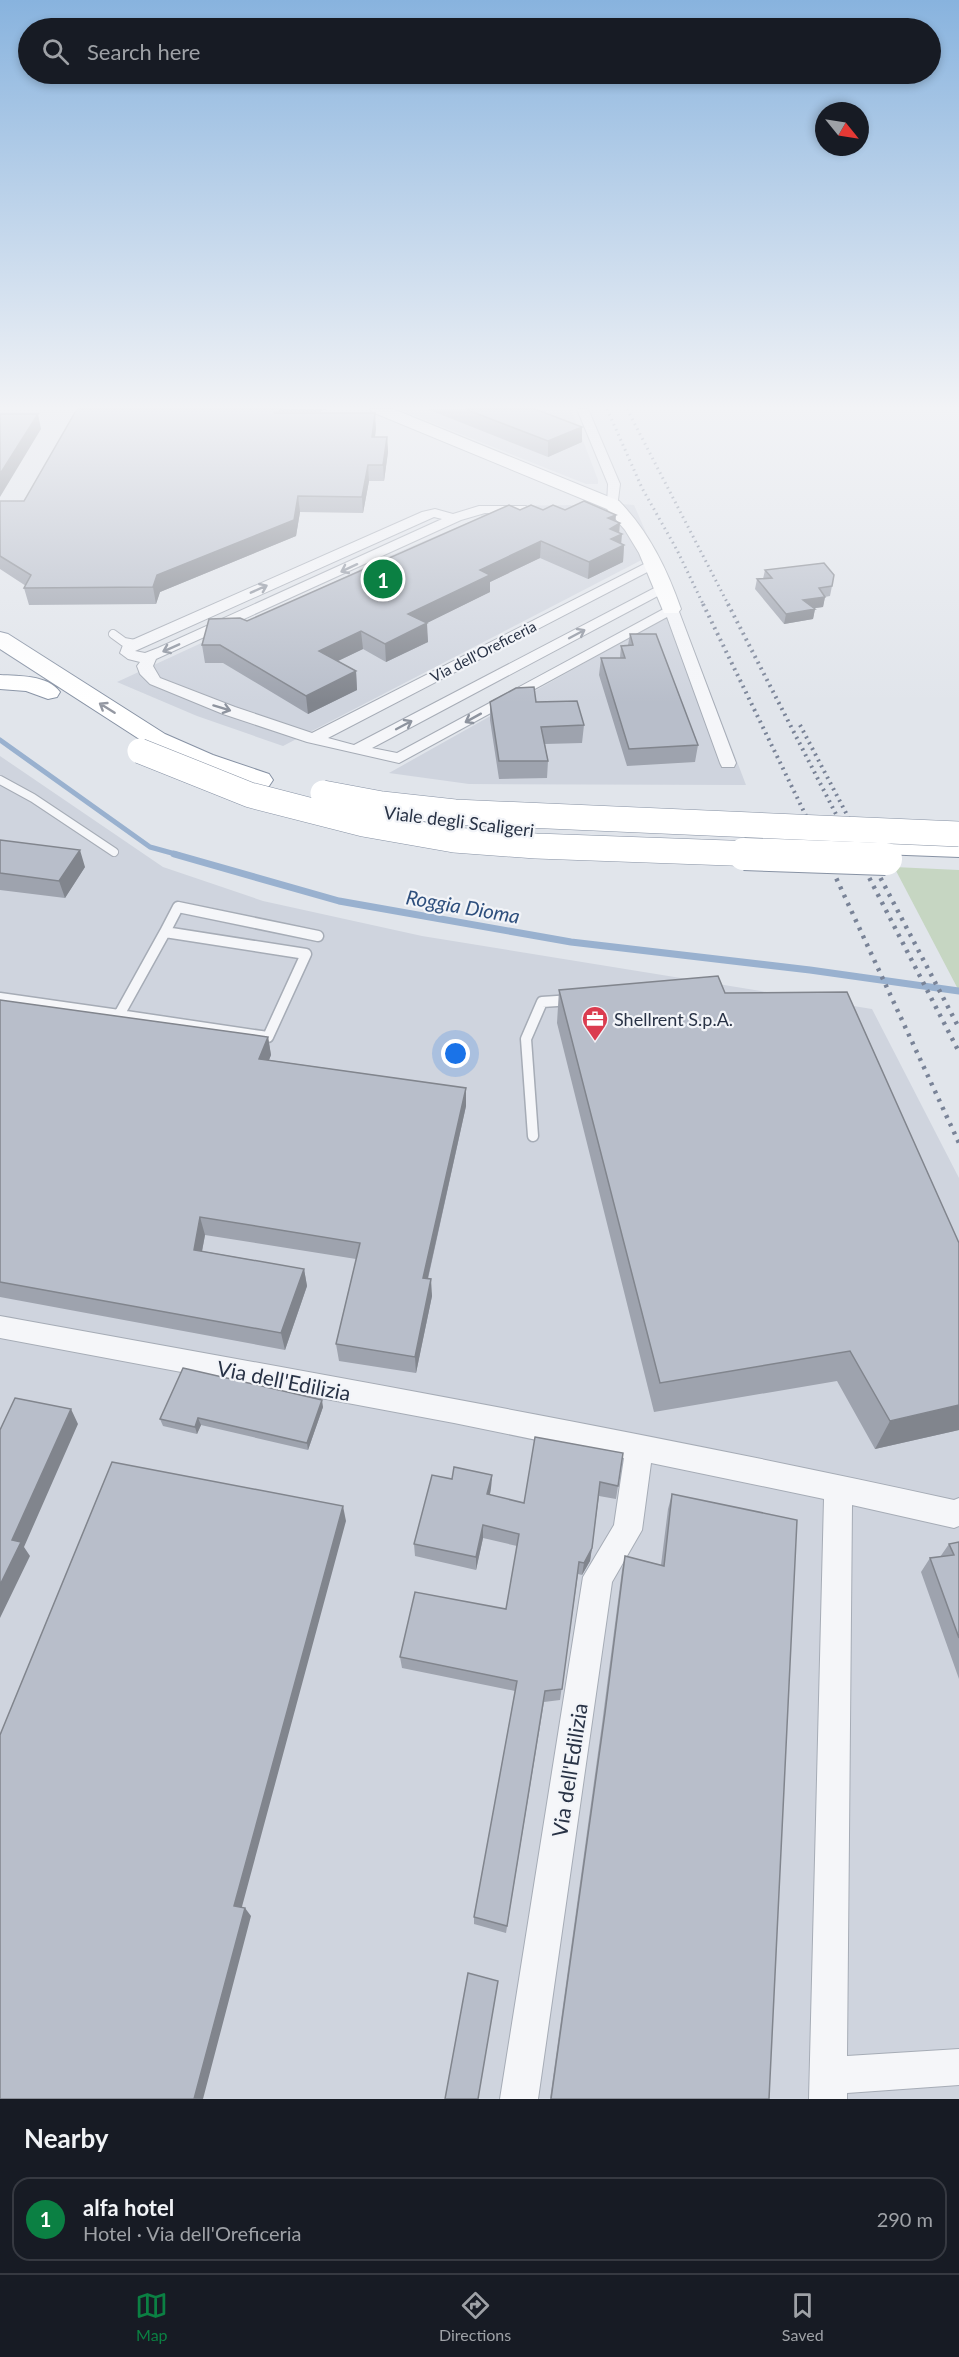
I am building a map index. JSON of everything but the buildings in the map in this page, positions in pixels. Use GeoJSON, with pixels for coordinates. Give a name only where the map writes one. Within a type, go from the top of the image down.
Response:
{"type":"FeatureCollection","features":[{"type":"Feature","properties":{"kind":"highway","name":"Viale degli Scaligeri"},"geometry":{"type":"LineString","coordinates":[[0,639],[148,745],[204,760],[299,793],[372,810],[449,822],[536,831],[959,848]]}},
{"type":"Feature","properties":{"kind":"highway","name":"Viale degli Scaligeri"},"geometry":{"type":"LineString","coordinates":[[0,657],[48,692],[250,795],[363,824],[454,840],[536,846],[959,863]]}},
{"type":"Feature","properties":{"kind":"highway"},"geometry":{"type":"LineString","coordinates":[[0,682],[30,684],[48,692]]}},
{"type":"Feature","properties":{"kind":"highway"},"geometry":{"type":"LineString","coordinates":[[260,780],[382,804],[455,812],[959,834]]}},
{"type":"Feature","properties":{"kind":"street"},"geometry":{"type":"LineString","coordinates":[[604,507],[618,510],[635,528],[664,587],[728,764]]}},
{"type":"Feature","properties":{"kind":"street"},"geometry":{"type":"LineString","coordinates":[[454,519],[435,513],[426,515],[135,644],[129,648],[127,653],[136,657],[149,658],[454,519],[480,510],[542,510]]}},
{"type":"Feature","properties":{"kind":"street","name":"Via dell'Oreficeria"},"geometry":{"type":"LineString","coordinates":[[313,739],[652,564]]}},
{"type":"Feature","properties":{"kind":"street"},"geometry":{"type":"LineString","coordinates":[[303,570],[322,580]]}},
{"type":"Feature","properties":{"kind":"street","name":"Via dell'Oreficeria"},"geometry":{"type":"LineString","coordinates":[[356,750],[664,587]]}},
{"type":"Feature","properties":{"kind":"street"},"geometry":{"type":"LineString","coordinates":[[149,658],[145,666],[148,674],[155,681],[211,704],[313,739],[399,758],[671,609]]}},
{"type":"Feature","properties":{"kind":"street","name":"Via dell'Edilizia"},"geometry":{"type":"LineString","coordinates":[[0,1327],[430,1407],[838,1488],[954,1514],[959,1512]]}},
{"type":"Feature","properties":{"kind":"street","name":"Via dell'Edilizia"},"geometry":{"type":"LineString","coordinates":[[519,2099],[598,1577],[628,1530],[639,1449]]}},
{"type":"Feature","properties":{"kind":"street"},"geometry":{"type":"LineString","coordinates":[[838,1488],[828,2088],[959,2067]]}},
{"type":"Feature","properties":{"kind":"lane"},"geometry":{"type":"LineString","coordinates":[[112,634],[124,642],[135,644]]}},
{"type":"Feature","properties":{"kind":"lane"},"geometry":{"type":"LineString","coordinates":[[0,780],[33,798],[114,852]]}},
{"type":"Feature","properties":{"kind":"lane"},"geometry":{"type":"LineString","coordinates":[[118,1017],[178,907],[318,936]]}},
{"type":"Feature","properties":{"kind":"lane"},"geometry":{"type":"LineString","coordinates":[[0,998],[118,1017],[268,1036],[306,954],[165,932]]}},
{"type":"Feature","properties":{"kind":"lane"},"geometry":{"type":"LineString","coordinates":[[534,1136],[526,1039],[542,1002],[588,999]]}},
{"type":"Feature","properties":{"kind":"shaded area"},"geometry":{"type":"Polygon","coordinates":[[[482,507],[635,507],[655,553],[283,746],[197,716],[117,682],[405,549],[481,517],[482,507]]]}},
{"type":"Feature","properties":{"kind":"shaded area"},"geometry":{"type":"Polygon","coordinates":[[[679,610],[746,785],[469,784],[389,773],[679,610]]]}},
{"type":"Feature","properties":{"kind":"shaded area"},"geometry":{"type":"Polygon","coordinates":[[[0,756],[163,867],[263,901],[422,936],[872,1009],[959,1178],[959,2099],[0,2099],[0,756]]]}},
{"type":"Feature","properties":{"kind":"green space"},"geometry":{"type":"Polygon","coordinates":[[[894,867],[959,870],[959,991],[894,867]]]}},
{"type":"Feature","properties":{"kind":"waterway","name":"Roggia Dioma"},"geometry":{"type":"LineString","coordinates":[[0,740],[150,847],[179,855]]}},
{"type":"Feature","properties":{"kind":"waterway","name":"Roggia Dioma"},"geometry":{"type":"LineString","coordinates":[[174,854],[339,901],[571,942],[810,970],[959,991]]}},
{"type":"Feature","properties":{"kind":"railway"},"geometry":{"type":"LineString","coordinates":[[653,507],[704,606]]}},
{"type":"Feature","properties":{"kind":"railway"},"geometry":{"type":"LineString","coordinates":[[678,507],[729,606]]}},
{"type":"Feature","properties":{"kind":"railway"},"geometry":{"type":"LineString","coordinates":[[703,604],[825,855]]}},
{"type":"Feature","properties":{"kind":"railway"},"geometry":{"type":"LineString","coordinates":[[728,604],[857,855]]}},
{"type":"Feature","properties":{"kind":"railway"},"geometry":{"type":"LineString","coordinates":[[800,725],[868,855]]}},
{"type":"Feature","properties":{"kind":"railway"},"geometry":{"type":"LineString","coordinates":[[825,854],[959,1143]]}},
{"type":"Feature","properties":{"kind":"railway"},"geometry":{"type":"LineString","coordinates":[[857,854],[959,1052]]}},
{"type":"Feature","properties":{"kind":"railway"},"geometry":{"type":"LineString","coordinates":[[868,854],[959,1028]]}},
{"type":"Feature","properties":{"kind":"place","name":"alfa hotel"},"geometry":{"type":"Point","coordinates":[383,579]}},
{"type":"Feature","properties":{"kind":"place","name":"Shellrent S.p.A."},"geometry":{"type":"Point","coordinates":[595,1042]}}]}
